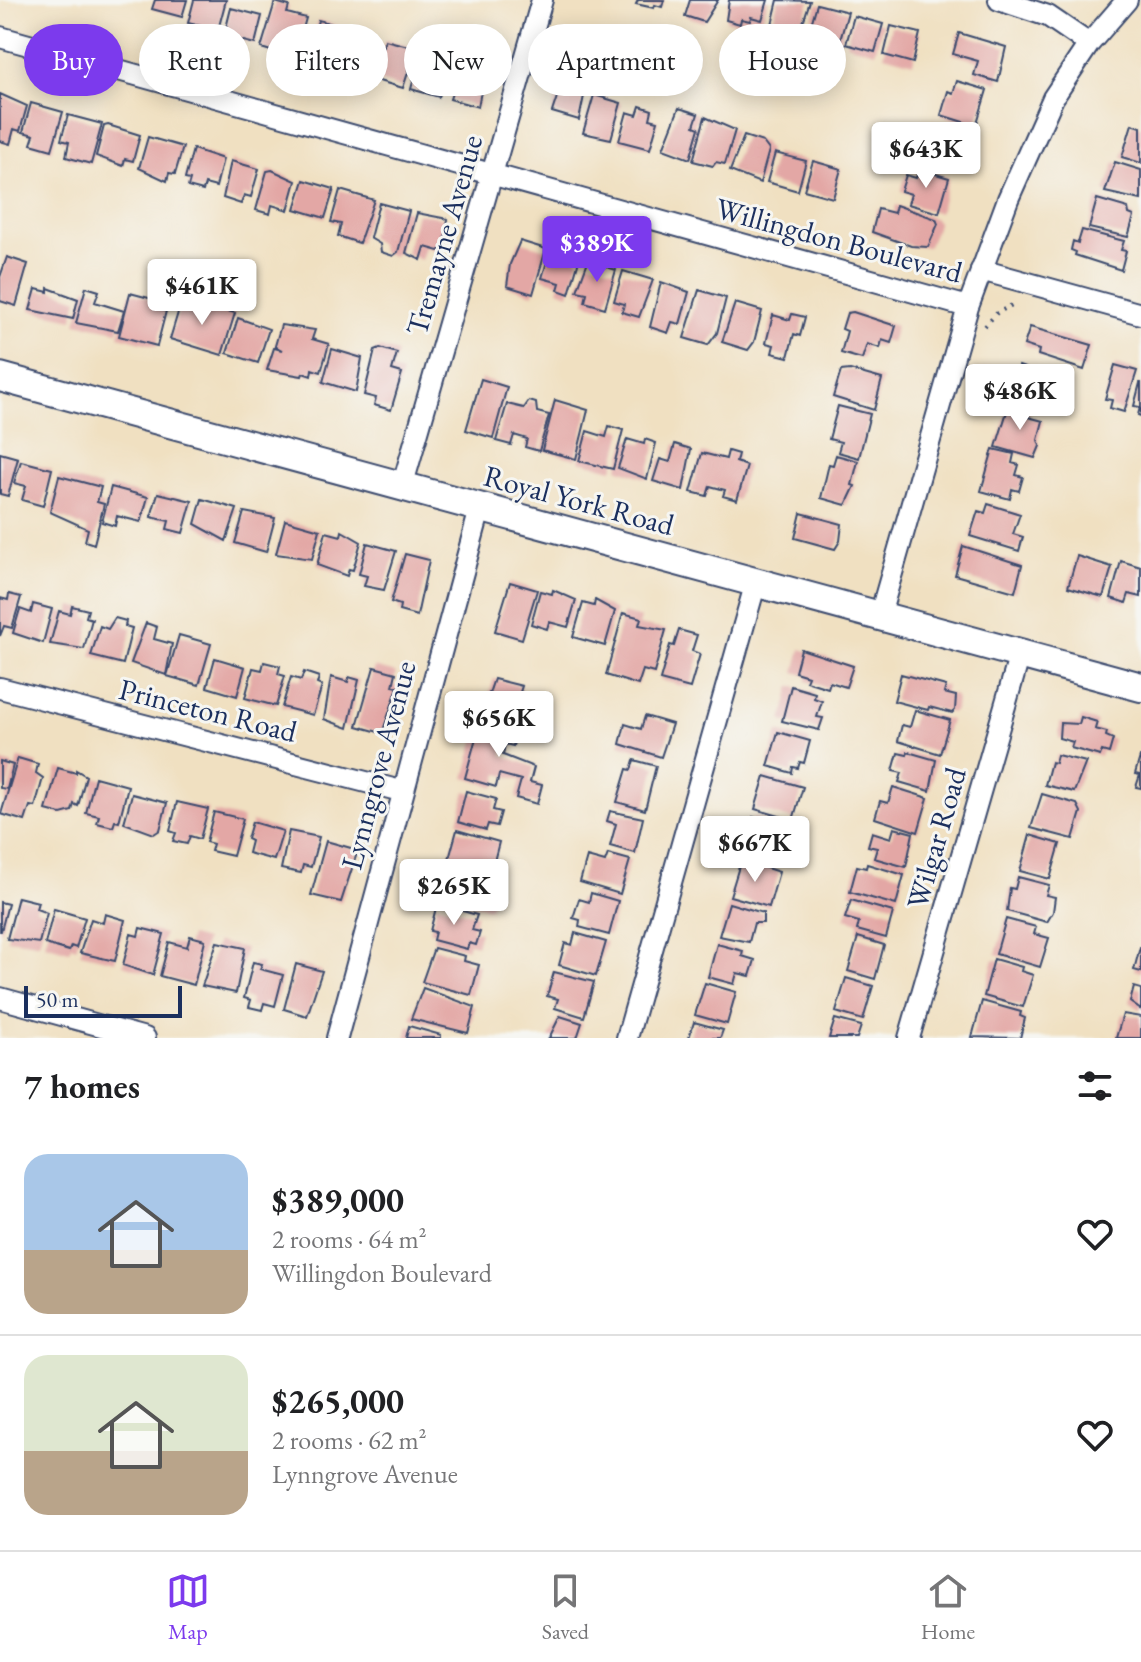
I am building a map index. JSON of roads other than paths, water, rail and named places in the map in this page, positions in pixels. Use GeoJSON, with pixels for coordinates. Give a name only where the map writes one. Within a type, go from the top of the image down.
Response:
{"type":"FeatureCollection","features":[{"type":"Feature","properties":{"kind":"main road","name":"Royal York Road"},"geometry":{"type":"LineString","coordinates":[[0,377],[1141,687]]}},
{"type":"Feature","properties":{"kind":"street","name":"Tremayne Avenue"},"geometry":{"type":"LineString","coordinates":[[402,487],[542,0]]}},
{"type":"Feature","properties":{"kind":"street"},"geometry":{"type":"LineString","coordinates":[[999,0],[1048,16],[1089,44]]}},
{"type":"Feature","properties":{"kind":"street"},"geometry":{"type":"LineString","coordinates":[[880,615],[968,307],[1039,125],[1089,44],[1127,0]]}},
{"type":"Feature","properties":{"kind":"street","name":"Willingdon Boulevard"},"geometry":{"type":"LineString","coordinates":[[0,37],[968,307]]}},
{"type":"Feature","properties":{"kind":"street","name":"Willingdon Boulevard"},"geometry":{"type":"LineString","coordinates":[[981,270],[1141,314]]}},
{"type":"Feature","properties":{"kind":"street","name":"Lynngrove Avenue"},"geometry":{"type":"LineString","coordinates":[[337,1038],[401,791],[480,509]]}},
{"type":"Feature","properties":{"kind":"street"},"geometry":{"type":"LineString","coordinates":[[627,1038],[756,582]]}},
{"type":"Feature","properties":{"kind":"street","name":"Wilgar Road"},"geometry":{"type":"LineString","coordinates":[[909,1038],[1020,654]]}},
{"type":"Feature","properties":{"kind":"street","name":"Princeton Road"},"geometry":{"type":"LineString","coordinates":[[0,688],[401,791]]}},
{"type":"Feature","properties":{"kind":"street"},"geometry":{"type":"LineString","coordinates":[[0,998],[145,1038]]}}]}
